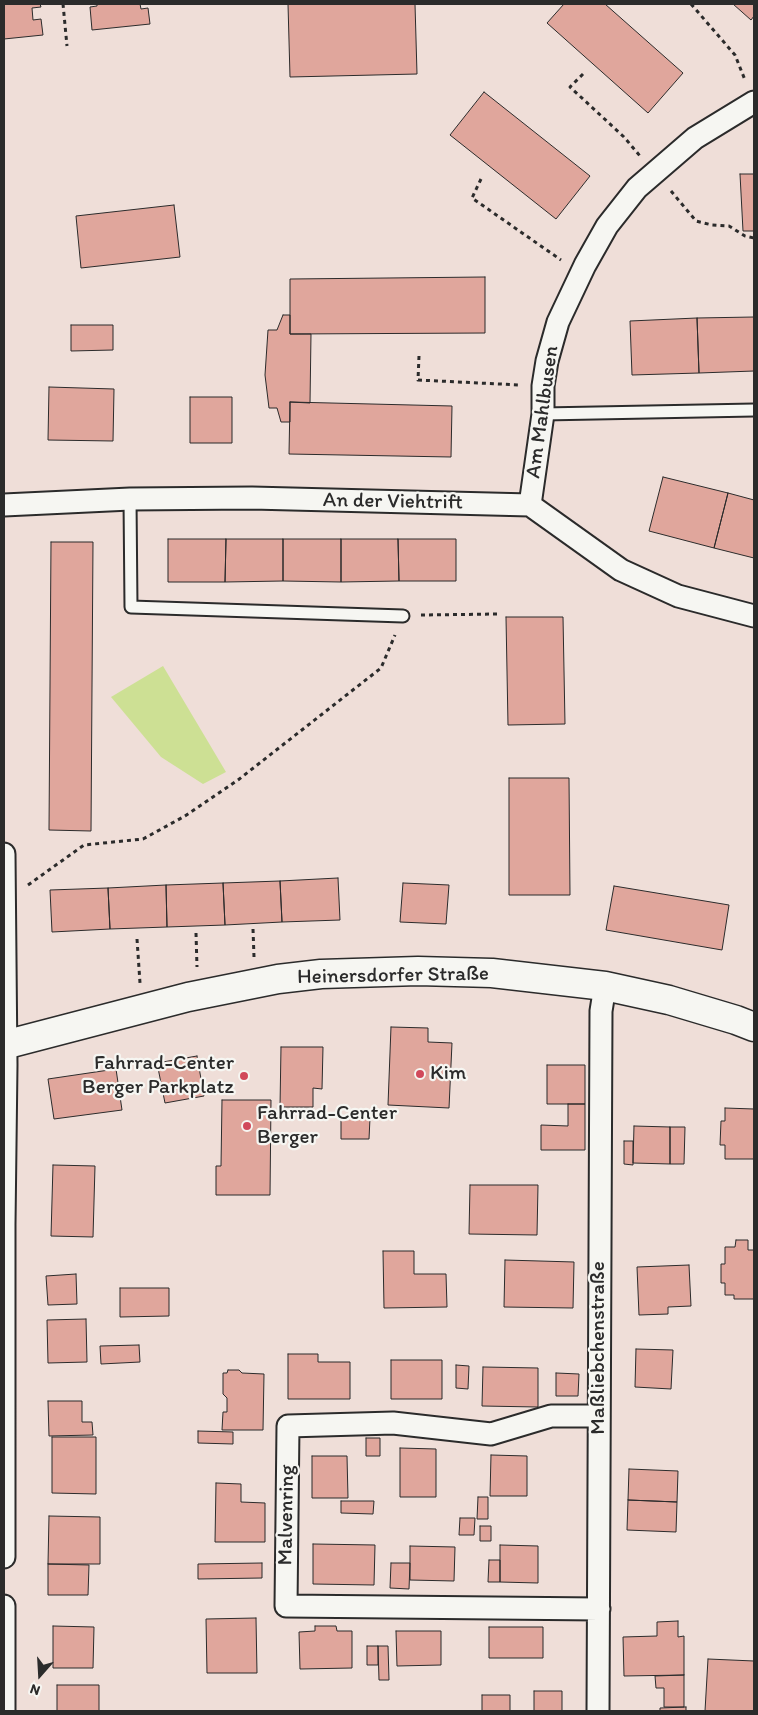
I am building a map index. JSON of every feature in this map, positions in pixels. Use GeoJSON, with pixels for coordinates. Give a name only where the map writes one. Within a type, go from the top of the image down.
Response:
{"type":"FeatureCollection","features":[{"type":"Feature","properties":{"kind":"main road","name":"Heinersdorfer Straße"},"geometry":{"type":"LineString","coordinates":[[5,1044],[188,997],[278,979],[321,974],[418,971],[492,973],[604,986],[669,1000],[754,1027]]}},
{"type":"Feature","properties":{"kind":"street","name":"Am Mahlbusen"},"geometry":{"type":"LineString","coordinates":[[530,506],[544,414],[543,386],[547,361],[558,322],[585,265],[607,226],[632,193],[695,138],[754,102]]}},
{"type":"Feature","properties":{"kind":"street","name":"An der Viehtrift"},"geometry":{"type":"LineString","coordinates":[[4,510],[130,499],[252,498],[530,506]]}},
{"type":"Feature","properties":{"kind":"street"},"geometry":{"type":"LineString","coordinates":[[530,506],[621,570],[678,596],[754,616]]}},
{"type":"Feature","properties":{"kind":"street"},"geometry":{"type":"LineString","coordinates":[[4,854],[4,1557]]}},
{"type":"Feature","properties":{"kind":"street","name":"Maßliebchenstraße"},"geometry":{"type":"LineString","coordinates":[[598,1711],[600,1011],[604,986]]}},
{"type":"Feature","properties":{"kind":"street","name":"Malvenring"},"geometry":{"type":"LineString","coordinates":[[599,1416],[551,1416],[491,1434],[394,1423],[288,1426],[286,1596],[286,1606],[599,1610]]}},
{"type":"Feature","properties":{"kind":"street"},"geometry":{"type":"LineString","coordinates":[[4,1606],[4,1711]]}},
{"type":"Feature","properties":{"kind":"lane"},"geometry":{"type":"LineString","coordinates":[[544,414],[754,410]]}},
{"type":"Feature","properties":{"kind":"lane"},"geometry":{"type":"LineString","coordinates":[[130,499],[131,608],[403,616]]}},
{"type":"Feature","properties":{"kind":"path"},"geometry":{"type":"LineString","coordinates":[[63,4],[67,46]]}},
{"type":"Feature","properties":{"kind":"path"},"geometry":{"type":"LineString","coordinates":[[691,4],[735,55],[746,81]]}},
{"type":"Feature","properties":{"kind":"path"},"geometry":{"type":"LineString","coordinates":[[583,74],[570,87],[624,137],[696,221],[712,225],[729,226],[746,236],[754,238]]}},
{"type":"Feature","properties":{"kind":"path"},"geometry":{"type":"LineString","coordinates":[[481,180],[472,198],[568,264],[585,265]]}},
{"type":"Feature","properties":{"kind":"path"},"geometry":{"type":"LineString","coordinates":[[419,356],[418,380],[543,386]]}},
{"type":"Feature","properties":{"kind":"path"},"geometry":{"type":"LineString","coordinates":[[4,902],[84,845],[143,839],[186,816],[238,780],[381,668],[403,616],[498,614]]}},
{"type":"Feature","properties":{"kind":"path"},"geometry":{"type":"LineString","coordinates":[[253,929],[254,963]]}},
{"type":"Feature","properties":{"kind":"path"},"geometry":{"type":"LineString","coordinates":[[196,933],[197,973]]}},
{"type":"Feature","properties":{"kind":"path"},"geometry":{"type":"LineString","coordinates":[[137,939],[140,984]]}},
{"type":"Feature","properties":{"kind":"green space"},"geometry":{"type":"Polygon","coordinates":[[[163,666],[226,772],[203,784],[161,757],[111,697],[163,666]]]}},
{"type":"Feature","properties":{"kind":"building"},"geometry":{"type":"Polygon","coordinates":[[[4,4],[40,4],[41,7],[32,8],[33,20],[41,19],[43,35],[4,39],[4,4]]]}},
{"type":"Feature","properties":{"kind":"building"},"geometry":{"type":"Polygon","coordinates":[[[97,4],[140,4],[141,9],[148,8],[150,24],[92,30],[90,7],[97,6],[97,4]]]}},
{"type":"Feature","properties":{"kind":"building"},"geometry":{"type":"Polygon","coordinates":[[[288,4],[415,4],[417,74],[290,77],[288,4]]]}},
{"type":"Feature","properties":{"kind":"building"},"geometry":{"type":"Polygon","coordinates":[[[564,4],[605,4],[683,73],[648,113],[547,23],[564,4]]]}},
{"type":"Feature","properties":{"kind":"building"},"geometry":{"type":"Polygon","coordinates":[[[733,4],[754,4],[754,16],[751,20],[733,4]]]}},
{"type":"Feature","properties":{"kind":"building"},"geometry":{"type":"Polygon","coordinates":[[[484,92],[590,176],[556,219],[450,135],[484,92]]]}},
{"type":"Feature","properties":{"kind":"building"},"geometry":{"type":"Polygon","coordinates":[[[740,174],[754,174],[754,231],[743,231],[740,174]]]}},
{"type":"Feature","properties":{"kind":"building"},"geometry":{"type":"Polygon","coordinates":[[[174,205],[180,257],[81,268],[76,216],[174,205]]]}},
{"type":"Feature","properties":{"kind":"building"},"geometry":{"type":"Polygon","coordinates":[[[485,277],[485,333],[290,334],[290,279],[485,277]]]}},
{"type":"Feature","properties":{"kind":"building"},"geometry":{"type":"Polygon","coordinates":[[[283,315],[290,315],[290,334],[311,334],[310,403],[290,402],[290,422],[281,422],[277,408],[269,408],[265,375],[268,330],[277,330],[283,315]]]}},
{"type":"Feature","properties":{"kind":"building"},"geometry":{"type":"Polygon","coordinates":[[[754,317],[754,371],[699,373],[697,318],[754,317]]]}},
{"type":"Feature","properties":{"kind":"building"},"geometry":{"type":"Polygon","coordinates":[[[697,318],[699,373],[632,375],[630,321],[697,318]]]}},
{"type":"Feature","properties":{"kind":"building"},"geometry":{"type":"Polygon","coordinates":[[[71,325],[113,325],[113,350],[71,351],[71,325]]]}},
{"type":"Feature","properties":{"kind":"building"},"geometry":{"type":"Polygon","coordinates":[[[49,387],[114,389],[113,441],[48,440],[49,387]]]}},
{"type":"Feature","properties":{"kind":"building"},"geometry":{"type":"Polygon","coordinates":[[[190,397],[232,397],[232,443],[190,443],[190,397]]]}},
{"type":"Feature","properties":{"kind":"building"},"geometry":{"type":"Polygon","coordinates":[[[290,402],[452,406],[451,457],[289,454],[290,402]]]}},
{"type":"Feature","properties":{"kind":"building"},"geometry":{"type":"Polygon","coordinates":[[[663,477],[728,493],[714,548],[649,531],[663,477]]]}},
{"type":"Feature","properties":{"kind":"building"},"geometry":{"type":"Polygon","coordinates":[[[728,493],[754,500],[754,558],[714,548],[728,493]]]}},
{"type":"Feature","properties":{"kind":"building"},"geometry":{"type":"Polygon","coordinates":[[[168,539],[226,539],[225,582],[168,582],[168,539]]]}},
{"type":"Feature","properties":{"kind":"building"},"geometry":{"type":"Polygon","coordinates":[[[226,539],[283,539],[283,581],[225,582],[226,539]]]}},
{"type":"Feature","properties":{"kind":"building"},"geometry":{"type":"Polygon","coordinates":[[[283,539],[341,539],[341,582],[283,581],[283,539]]]}},
{"type":"Feature","properties":{"kind":"building"},"geometry":{"type":"Polygon","coordinates":[[[341,539],[398,539],[399,581],[341,582],[341,539]]]}},
{"type":"Feature","properties":{"kind":"building"},"geometry":{"type":"Polygon","coordinates":[[[398,539],[456,539],[456,581],[399,581],[398,539]]]}},
{"type":"Feature","properties":{"kind":"building"},"geometry":{"type":"Polygon","coordinates":[[[51,542],[93,542],[91,831],[49,830],[51,542]]]}},
{"type":"Feature","properties":{"kind":"building"},"geometry":{"type":"Polygon","coordinates":[[[506,617],[563,617],[565,724],[508,725],[506,617]]]}},
{"type":"Feature","properties":{"kind":"building"},"geometry":{"type":"Polygon","coordinates":[[[509,778],[569,778],[570,895],[509,895],[509,778]]]}},
{"type":"Feature","properties":{"kind":"building"},"geometry":{"type":"Polygon","coordinates":[[[338,878],[340,920],[282,922],[280,881],[338,878]]]}},
{"type":"Feature","properties":{"kind":"building"},"geometry":{"type":"Polygon","coordinates":[[[280,881],[282,922],[225,925],[223,883],[280,881]]]}},
{"type":"Feature","properties":{"kind":"building"},"geometry":{"type":"Polygon","coordinates":[[[223,883],[225,925],[167,927],[166,885],[223,883]]]}},
{"type":"Feature","properties":{"kind":"building"},"geometry":{"type":"Polygon","coordinates":[[[403,883],[449,885],[446,924],[400,922],[403,883]]]}},
{"type":"Feature","properties":{"kind":"building"},"geometry":{"type":"Polygon","coordinates":[[[166,885],[167,927],[110,929],[108,888],[166,885]]]}},
{"type":"Feature","properties":{"kind":"building"},"geometry":{"type":"Polygon","coordinates":[[[614,886],[729,905],[722,950],[606,930],[614,886]]]}},
{"type":"Feature","properties":{"kind":"building"},"geometry":{"type":"Polygon","coordinates":[[[108,888],[110,929],[52,932],[50,890],[108,888]]]}},
{"type":"Feature","properties":{"kind":"building","name":"Kim"},"geometry":{"type":"Polygon","coordinates":[[[391,1027],[428,1028],[428,1042],[452,1043],[449,1108],[388,1105],[391,1027]]]}},
{"type":"Feature","properties":{"kind":"building"},"geometry":{"type":"Polygon","coordinates":[[[281,1047],[323,1047],[322,1089],[313,1088],[313,1107],[280,1107],[281,1047]]]}},
{"type":"Feature","properties":{"kind":"building"},"geometry":{"type":"Polygon","coordinates":[[[197,1056],[204,1096],[165,1103],[157,1063],[197,1056]]]}},
{"type":"Feature","properties":{"kind":"building"},"geometry":{"type":"Polygon","coordinates":[[[547,1065],[585,1065],[585,1104],[547,1104],[547,1065]]]}},
{"type":"Feature","properties":{"kind":"building"},"geometry":{"type":"Polygon","coordinates":[[[116,1069],[122,1110],[54,1119],[48,1079],[116,1069]]]}},
{"type":"Feature","properties":{"kind":"building"},"geometry":{"type":"Polygon","coordinates":[[[222,1100],[271,1100],[270,1195],[216,1195],[216,1166],[221,1166],[222,1100]]]}},
{"type":"Feature","properties":{"kind":"building"},"geometry":{"type":"Polygon","coordinates":[[[568,1104],[585,1104],[585,1150],[541,1150],[541,1125],[568,1126],[568,1104]]]}},
{"type":"Feature","properties":{"kind":"building"},"geometry":{"type":"Polygon","coordinates":[[[725,1108],[754,1109],[754,1159],[725,1159],[725,1145],[720,1145],[721,1121],[725,1121],[725,1108]]]}},
{"type":"Feature","properties":{"kind":"building"},"geometry":{"type":"Polygon","coordinates":[[[341,1118],[370,1118],[369,1139],[341,1139],[341,1118]]]}},
{"type":"Feature","properties":{"kind":"building"},"geometry":{"type":"Polygon","coordinates":[[[634,1126],[670,1127],[670,1164],[633,1163],[634,1126]]]}},
{"type":"Feature","properties":{"kind":"building"},"geometry":{"type":"Polygon","coordinates":[[[670,1127],[685,1127],[684,1164],[670,1164],[670,1127]]]}},
{"type":"Feature","properties":{"kind":"building"},"geometry":{"type":"Polygon","coordinates":[[[624,1141],[633,1141],[633,1165],[624,1164],[624,1141]]]}},
{"type":"Feature","properties":{"kind":"building"},"geometry":{"type":"Polygon","coordinates":[[[53,1165],[95,1166],[93,1237],[51,1236],[53,1165]]]}},
{"type":"Feature","properties":{"kind":"building"},"geometry":{"type":"Polygon","coordinates":[[[470,1185],[538,1185],[537,1235],[469,1234],[470,1185]]]}},
{"type":"Feature","properties":{"kind":"building"},"geometry":{"type":"Polygon","coordinates":[[[736,1240],[748,1240],[748,1250],[754,1250],[754,1299],[734,1299],[734,1295],[725,1295],[725,1283],[721,1283],[721,1264],[725,1264],[725,1247],[735,1247],[736,1240]]]}},
{"type":"Feature","properties":{"kind":"building"},"geometry":{"type":"Polygon","coordinates":[[[383,1251],[414,1251],[414,1274],[446,1274],[447,1307],[384,1308],[383,1251]]]}},
{"type":"Feature","properties":{"kind":"building"},"geometry":{"type":"Polygon","coordinates":[[[505,1260],[574,1262],[573,1308],[504,1307],[505,1260]]]}},
{"type":"Feature","properties":{"kind":"building"},"geometry":{"type":"Polygon","coordinates":[[[689,1265],[691,1306],[668,1307],[668,1314],[639,1315],[637,1267],[689,1265]]]}},
{"type":"Feature","properties":{"kind":"building"},"geometry":{"type":"Polygon","coordinates":[[[76,1274],[77,1304],[48,1305],[46,1276],[76,1274]]]}},
{"type":"Feature","properties":{"kind":"building"},"geometry":{"type":"Polygon","coordinates":[[[120,1288],[169,1288],[169,1316],[120,1317],[120,1288]]]}},
{"type":"Feature","properties":{"kind":"building"},"geometry":{"type":"Polygon","coordinates":[[[86,1319],[87,1362],[48,1363],[47,1320],[86,1319]]]}},
{"type":"Feature","properties":{"kind":"building"},"geometry":{"type":"Polygon","coordinates":[[[139,1345],[140,1362],[101,1364],[100,1346],[139,1345]]]}},
{"type":"Feature","properties":{"kind":"building"},"geometry":{"type":"Polygon","coordinates":[[[636,1349],[673,1350],[671,1389],[635,1387],[636,1349]]]}},
{"type":"Feature","properties":{"kind":"building"},"geometry":{"type":"Polygon","coordinates":[[[288,1354],[318,1354],[318,1362],[350,1362],[350,1399],[288,1399],[288,1354]]]}},
{"type":"Feature","properties":{"kind":"building"},"geometry":{"type":"Polygon","coordinates":[[[391,1360],[442,1360],[442,1399],[391,1399],[391,1360]]]}},
{"type":"Feature","properties":{"kind":"building"},"geometry":{"type":"Polygon","coordinates":[[[456,1365],[469,1366],[468,1389],[456,1388],[456,1365]]]}},
{"type":"Feature","properties":{"kind":"building"},"geometry":{"type":"Polygon","coordinates":[[[483,1367],[538,1368],[538,1407],[482,1406],[483,1367]]]}},
{"type":"Feature","properties":{"kind":"building"},"geometry":{"type":"Polygon","coordinates":[[[228,1370],[264,1374],[263,1430],[222,1430],[223,1412],[227,1412],[227,1398],[223,1394],[223,1373],[227,1373],[228,1370]]]}},
{"type":"Feature","properties":{"kind":"building"},"geometry":{"type":"Polygon","coordinates":[[[556,1373],[579,1374],[578,1396],[556,1396],[556,1373]]]}},
{"type":"Feature","properties":{"kind":"building"},"geometry":{"type":"Polygon","coordinates":[[[48,1401],[82,1401],[82,1422],[92,1422],[93,1435],[49,1436],[48,1401]]]}},
{"type":"Feature","properties":{"kind":"building"},"geometry":{"type":"Polygon","coordinates":[[[198,1431],[233,1432],[233,1444],[198,1443],[198,1431]]]}},
{"type":"Feature","properties":{"kind":"building"},"geometry":{"type":"Polygon","coordinates":[[[52,1437],[96,1437],[96,1494],[52,1493],[52,1437]]]}},
{"type":"Feature","properties":{"kind":"building"},"geometry":{"type":"Polygon","coordinates":[[[366,1438],[380,1438],[380,1456],[366,1456],[366,1438]]]}},
{"type":"Feature","properties":{"kind":"building"},"geometry":{"type":"Polygon","coordinates":[[[400,1448],[436,1449],[436,1497],[400,1497],[400,1448]]]}},
{"type":"Feature","properties":{"kind":"building"},"geometry":{"type":"Polygon","coordinates":[[[491,1455],[527,1456],[527,1496],[490,1496],[491,1455]]]}},
{"type":"Feature","properties":{"kind":"building"},"geometry":{"type":"Polygon","coordinates":[[[312,1456],[347,1456],[348,1498],[312,1498],[312,1456]]]}},
{"type":"Feature","properties":{"kind":"building"},"geometry":{"type":"Polygon","coordinates":[[[629,1469],[678,1471],[677,1502],[628,1500],[629,1469]]]}},
{"type":"Feature","properties":{"kind":"building"},"geometry":{"type":"Polygon","coordinates":[[[216,1483],[241,1484],[241,1502],[265,1503],[265,1542],[215,1542],[216,1483]]]}},
{"type":"Feature","properties":{"kind":"building"},"geometry":{"type":"Polygon","coordinates":[[[478,1497],[488,1497],[488,1519],[477,1519],[478,1497]]]}},
{"type":"Feature","properties":{"kind":"building"},"geometry":{"type":"Polygon","coordinates":[[[628,1500],[677,1502],[676,1532],[627,1530],[628,1500]]]}},
{"type":"Feature","properties":{"kind":"building"},"geometry":{"type":"Polygon","coordinates":[[[341,1501],[374,1501],[373,1514],[341,1513],[341,1501]]]}},
{"type":"Feature","properties":{"kind":"building"},"geometry":{"type":"Polygon","coordinates":[[[49,1516],[100,1517],[100,1564],[48,1564],[49,1516]]]}},
{"type":"Feature","properties":{"kind":"building"},"geometry":{"type":"Polygon","coordinates":[[[460,1518],[475,1518],[474,1535],[459,1535],[460,1518]]]}},
{"type":"Feature","properties":{"kind":"building"},"geometry":{"type":"Polygon","coordinates":[[[480,1526],[491,1526],[491,1541],[480,1541],[480,1526]]]}},
{"type":"Feature","properties":{"kind":"building"},"geometry":{"type":"Polygon","coordinates":[[[313,1544],[375,1545],[374,1585],[313,1584],[313,1544]]]}},
{"type":"Feature","properties":{"kind":"building"},"geometry":{"type":"Polygon","coordinates":[[[500,1545],[538,1546],[538,1583],[500,1582],[500,1545]]]}},
{"type":"Feature","properties":{"kind":"building"},"geometry":{"type":"Polygon","coordinates":[[[410,1546],[455,1547],[454,1581],[410,1580],[410,1546]]]}},
{"type":"Feature","properties":{"kind":"building"},"geometry":{"type":"Polygon","coordinates":[[[489,1560],[500,1560],[500,1582],[488,1582],[489,1560]]]}},
{"type":"Feature","properties":{"kind":"building"},"geometry":{"type":"Polygon","coordinates":[[[262,1563],[262,1578],[198,1579],[198,1564],[262,1563]]]}},
{"type":"Feature","properties":{"kind":"building"},"geometry":{"type":"Polygon","coordinates":[[[391,1563],[410,1563],[409,1589],[390,1588],[391,1563]]]}},
{"type":"Feature","properties":{"kind":"building"},"geometry":{"type":"Polygon","coordinates":[[[48,1564],[89,1565],[88,1595],[48,1595],[48,1564]]]}},
{"type":"Feature","properties":{"kind":"building"},"geometry":{"type":"Polygon","coordinates":[[[256,1618],[257,1673],[207,1673],[206,1619],[256,1618]]]}},
{"type":"Feature","properties":{"kind":"building"},"geometry":{"type":"Polygon","coordinates":[[[678,1621],[678,1637],[684,1636],[684,1675],[624,1676],[623,1637],[657,1636],[657,1622],[678,1621]]]}},
{"type":"Feature","properties":{"kind":"building"},"geometry":{"type":"Polygon","coordinates":[[[53,1626],[94,1627],[93,1668],[53,1668],[53,1626]]]}},
{"type":"Feature","properties":{"kind":"building"},"geometry":{"type":"Polygon","coordinates":[[[315,1626],[336,1626],[337,1631],[352,1631],[352,1668],[300,1669],[299,1632],[315,1631],[315,1626]]]}},
{"type":"Feature","properties":{"kind":"building"},"geometry":{"type":"Polygon","coordinates":[[[489,1627],[543,1627],[543,1658],[489,1658],[489,1627]]]}},
{"type":"Feature","properties":{"kind":"building"},"geometry":{"type":"Polygon","coordinates":[[[396,1631],[441,1631],[441,1665],[397,1666],[396,1631]]]}},
{"type":"Feature","properties":{"kind":"building"},"geometry":{"type":"Polygon","coordinates":[[[367,1646],[378,1646],[378,1665],[367,1665],[367,1646]]]}},
{"type":"Feature","properties":{"kind":"building"},"geometry":{"type":"Polygon","coordinates":[[[378,1646],[388,1646],[389,1680],[379,1680],[378,1646]]]}},
{"type":"Feature","properties":{"kind":"building"},"geometry":{"type":"Polygon","coordinates":[[[708,1659],[754,1661],[754,1711],[705,1711],[708,1659]]]}},
{"type":"Feature","properties":{"kind":"building"},"geometry":{"type":"Polygon","coordinates":[[[684,1675],[684,1707],[664,1707],[664,1688],[656,1688],[655,1676],[684,1675]]]}},
{"type":"Feature","properties":{"kind":"building"},"geometry":{"type":"Polygon","coordinates":[[[57,1685],[99,1685],[99,1711],[57,1711],[57,1685]]]}},
{"type":"Feature","properties":{"kind":"building"},"geometry":{"type":"Polygon","coordinates":[[[534,1691],[562,1691],[562,1711],[534,1711],[534,1691]]]}},
{"type":"Feature","properties":{"kind":"building"},"geometry":{"type":"Polygon","coordinates":[[[482,1695],[510,1695],[510,1711],[482,1711],[482,1695]]]}},
{"type":"Feature","properties":{"kind":"building"},"geometry":{"type":"Polygon","coordinates":[[[686,1707],[686,1711],[660,1711],[660,1708],[686,1707]]]}},
{"type":"Feature","properties":{"kind":"place","name":"Kim"},"geometry":{"type":"Point","coordinates":[420,1074]}},
{"type":"Feature","properties":{"kind":"place","name":"Fahrrad-Center Berger Parkplatz"},"geometry":{"type":"Point","coordinates":[244,1076]}},
{"type":"Feature","properties":{"kind":"place","name":"Fahrrad-Center Berger"},"geometry":{"type":"Point","coordinates":[247,1126]}}]}
